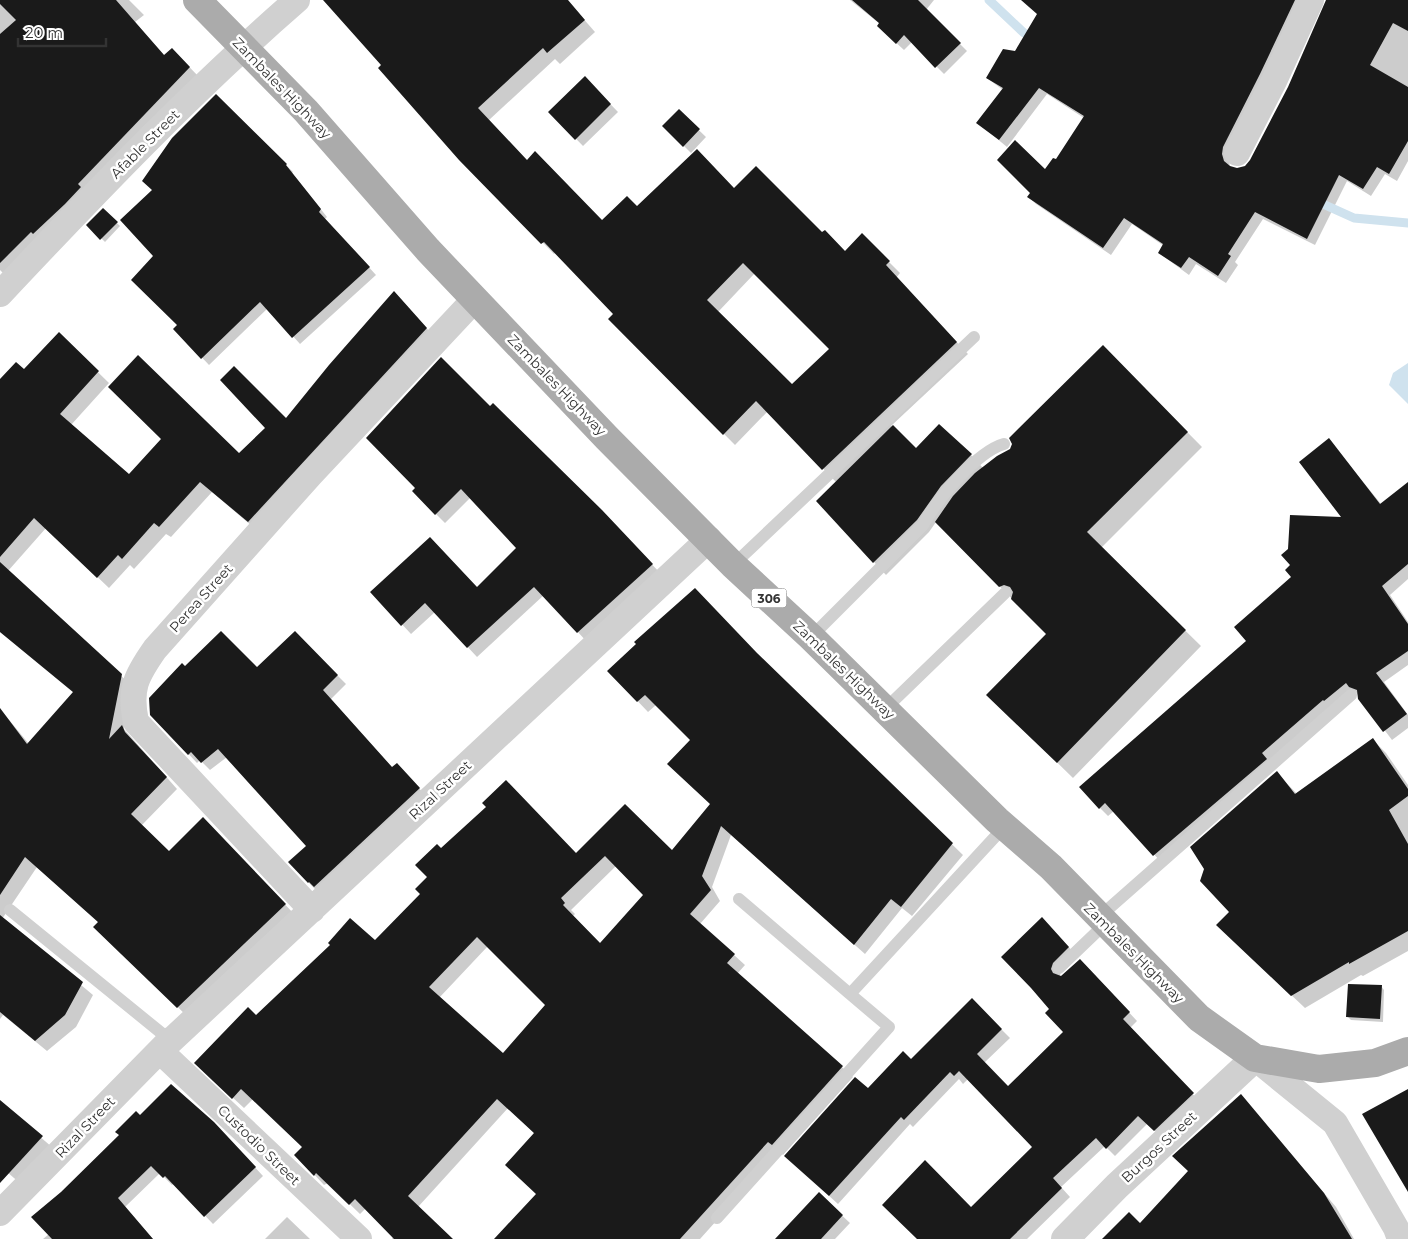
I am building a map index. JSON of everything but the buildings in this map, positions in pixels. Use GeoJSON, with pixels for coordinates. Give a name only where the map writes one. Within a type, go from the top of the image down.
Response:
{"type":"FeatureCollection","features":[{"type":"Feature","properties":{"kind":"main road","name":"Zambales Highway"},"geometry":{"type":"LineString","coordinates":[[208,4],[243,47],[326,133],[475,299],[607,438],[733,565],[811,637],[1004,826],[1051,867],[1198,1018],[1254,1058],[1319,1069],[1375,1063],[1408,1051]]}},
{"type":"Feature","properties":{"kind":"street","name":"Afable Street"},"geometry":{"type":"LineString","coordinates":[[0,294],[82,207],[243,47],[297,0]]}},
{"type":"Feature","properties":{"kind":"street"},"geometry":{"type":"LineString","coordinates":[[1237,153],[1274,81],[1311,0]]}},
{"type":"Feature","properties":{"kind":"street","name":"Perea Street"},"geometry":{"type":"LineString","coordinates":[[312,910],[136,722],[133,706],[133,688],[155,649],[318,467],[475,299]]}},
{"type":"Feature","properties":{"kind":"street","name":"Rizal Street"},"geometry":{"type":"LineString","coordinates":[[0,1213],[165,1046],[709,539]]}},
{"type":"Feature","properties":{"kind":"street","name":"Custodio Street"},"geometry":{"type":"LineString","coordinates":[[165,1046],[359,1239]]}},
{"type":"Feature","properties":{"kind":"street"},"geometry":{"type":"LineString","coordinates":[[1254,1058],[1334,1123],[1396,1228],[1400,1239]]}},
{"type":"Feature","properties":{"kind":"street","name":"Burgos Street"},"geometry":{"type":"LineString","coordinates":[[1065,1239],[1117,1186],[1254,1058]]}},
{"type":"Feature","properties":{"kind":"lane"},"geometry":{"type":"LineString","coordinates":[[733,565],[974,337]]}},
{"type":"Feature","properties":{"kind":"lane"},"geometry":{"type":"LineString","coordinates":[[811,637],[923,525],[930,512],[961,476],[984,455],[1004,444]]}},
{"type":"Feature","properties":{"kind":"lane"},"geometry":{"type":"LineString","coordinates":[[885,709],[1005,593]]}},
{"type":"Feature","properties":{"kind":"lane"},"geometry":{"type":"LineString","coordinates":[[1059,968],[1102,921],[1351,695]]}},
{"type":"Feature","properties":{"kind":"lane"},"geometry":{"type":"LineString","coordinates":[[850,994],[1004,826]]}},
{"type":"Feature","properties":{"kind":"lane"},"geometry":{"type":"LineString","coordinates":[[717,1218],[889,1027],[739,899]]}},
{"type":"Feature","properties":{"kind":"lane"},"geometry":{"type":"LineString","coordinates":[[10,910],[165,1046]]}},
{"type":"Feature","properties":{"kind":"water"},"geometry":{"type":"Polygon","coordinates":[[[1408,363],[1408,404],[1389,385],[1393,373],[1408,363]]]}},
{"type":"Feature","properties":{"kind":"waterway"},"geometry":{"type":"LineString","coordinates":[[989,0],[1024,33],[1034,39]]}},
{"type":"Feature","properties":{"kind":"waterway"},"geometry":{"type":"LineString","coordinates":[[1314,200],[1354,218],[1408,223]]}}]}
